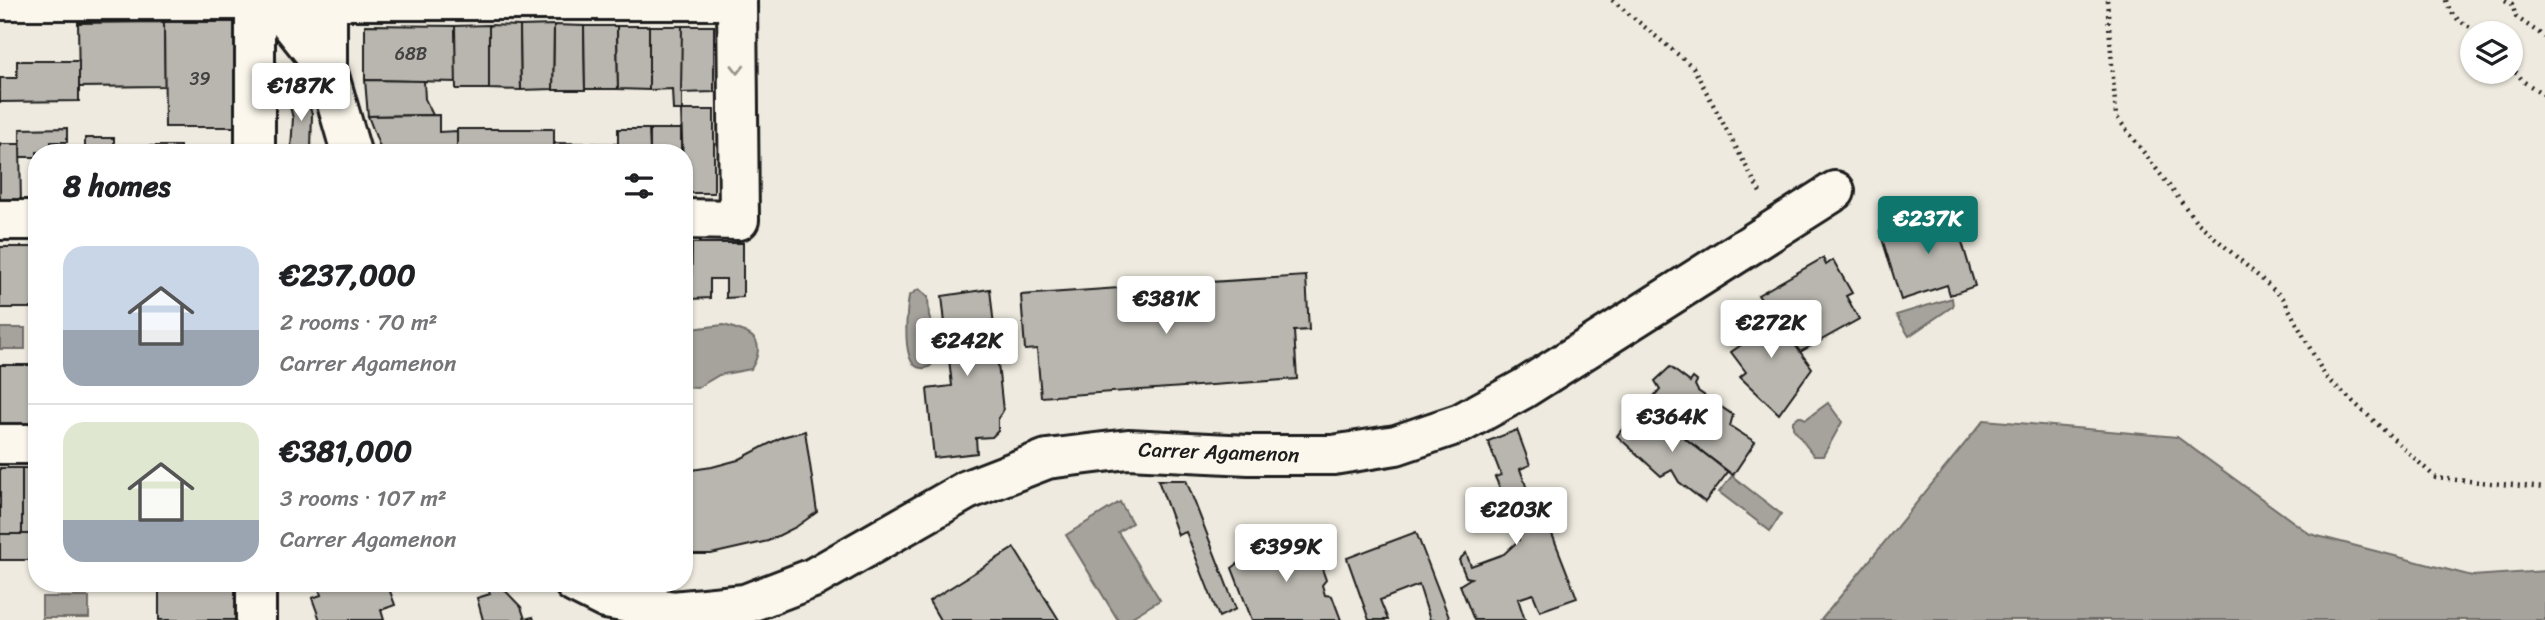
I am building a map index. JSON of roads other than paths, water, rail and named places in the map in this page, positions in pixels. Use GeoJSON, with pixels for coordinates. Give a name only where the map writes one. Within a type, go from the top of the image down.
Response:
{"type":"FeatureCollection","features":[{"type":"Feature","properties":{"kind":"street"},"geometry":{"type":"LineString","coordinates":[[0,0],[737,0],[739,220],[693,219]]}},
{"type":"Feature","properties":{"kind":"street"},"geometry":{"type":"LineString","coordinates":[[255,0],[255,144]]}},
{"type":"Feature","properties":{"kind":"street"},"geometry":{"type":"LineString","coordinates":[[272,0],[327,69]]}},
{"type":"Feature","properties":{"kind":"street"},"geometry":{"type":"LineString","coordinates":[[327,0],[327,69],[349,144]]}},
{"type":"Feature","properties":{"kind":"street","name":"Carrer Agamenon"},"geometry":{"type":"LineString","coordinates":[[592,592],[606,599],[673,611],[745,604],[813,578],[967,490],[1047,459],[1128,449],[1249,455],[1334,455],[1396,445],[1461,423],[1523,390],[1835,191]]}},
{"type":"Feature","properties":{"kind":"street"},"geometry":{"type":"LineString","coordinates":[[0,220],[28,220]]}},
{"type":"Feature","properties":{"kind":"street"},"geometry":{"type":"LineString","coordinates":[[0,444],[28,444]]}},
{"type":"Feature","properties":{"kind":"street"},"geometry":{"type":"LineString","coordinates":[[256,592],[256,620]]}}]}
